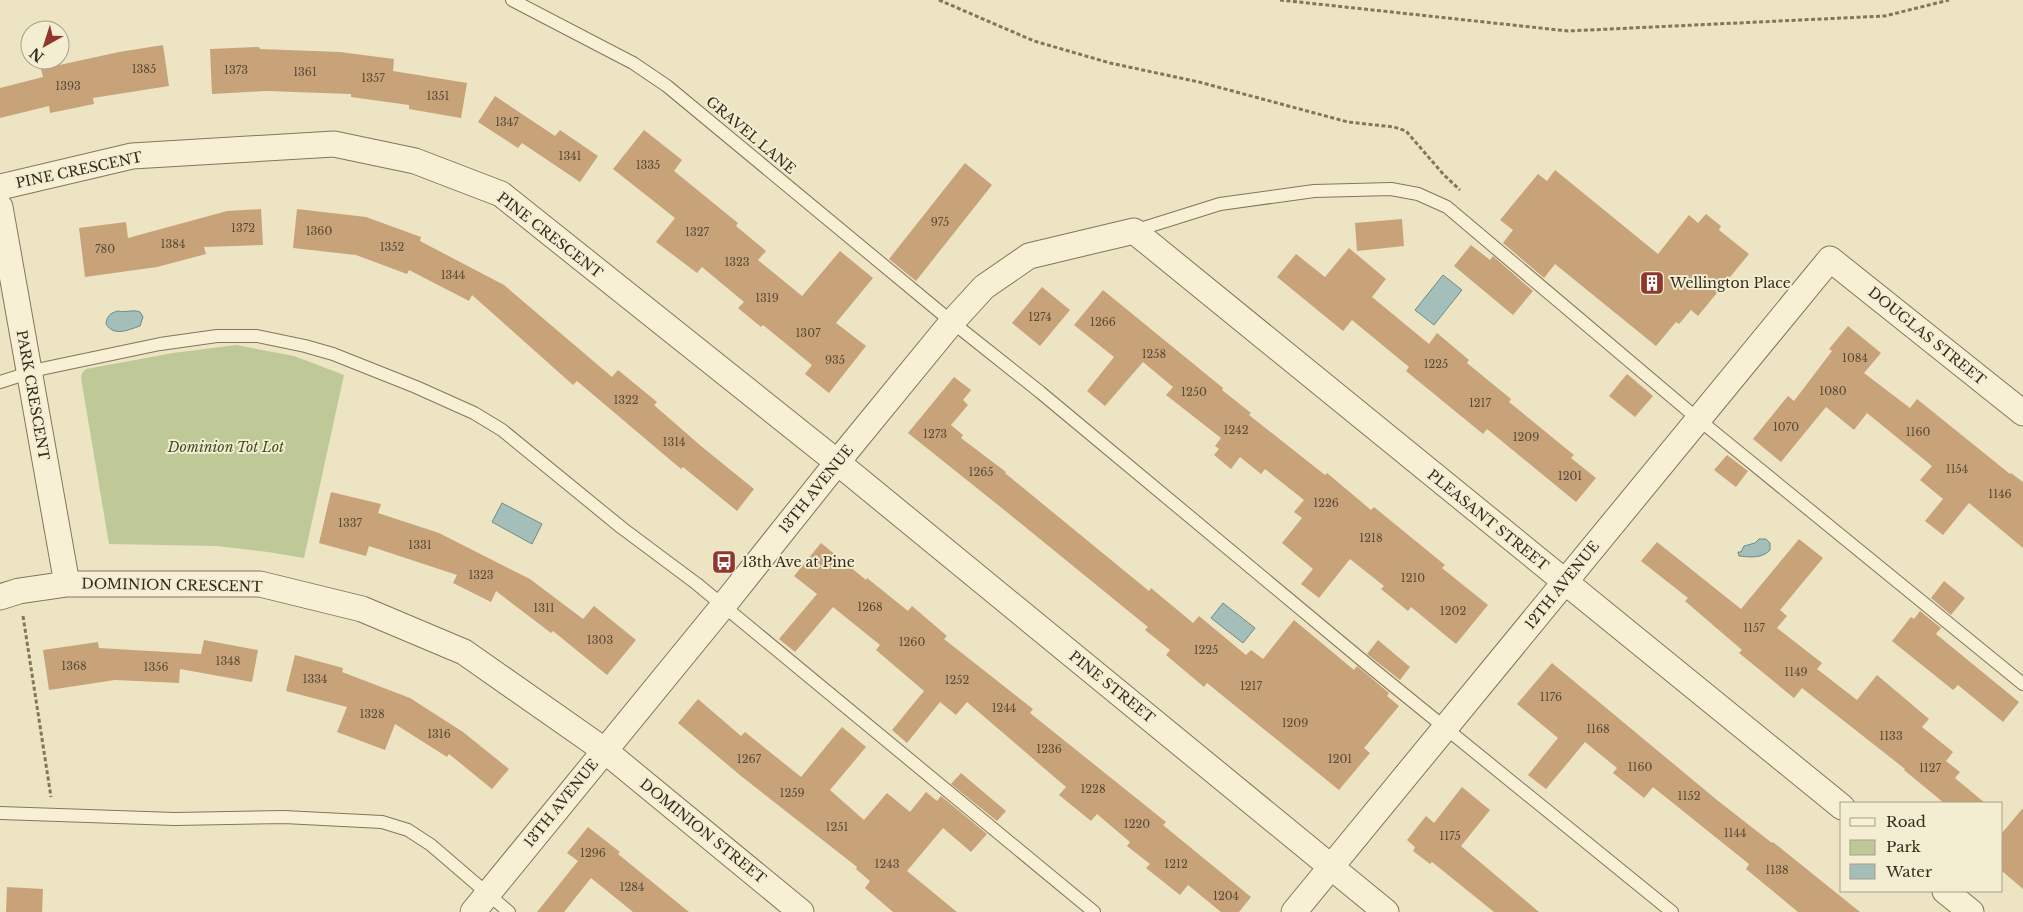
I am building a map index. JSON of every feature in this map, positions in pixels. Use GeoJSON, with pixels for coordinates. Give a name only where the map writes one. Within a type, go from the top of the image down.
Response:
{"type":"FeatureCollection","features":[{"type":"Feature","properties":{"kind":"street","name":"PINE CRESCENT"},"geometry":{"type":"LineString","coordinates":[[0,187],[132,156],[334,144],[415,161],[501,194],[837,462]]}},
{"type":"Feature","properties":{"kind":"street","name":"PARK CRESCENT"},"geometry":{"type":"LineString","coordinates":[[0,207],[67,584]]}},
{"type":"Feature","properties":{"kind":"street","name":"13TH AVENUE"},"geometry":{"type":"LineString","coordinates":[[473,912],[723,606],[837,462],[952,322],[984,287],[1029,256],[1134,231]]}},
{"type":"Feature","properties":{"kind":"street","name":"PLEASANT STREET"},"geometry":{"type":"LineString","coordinates":[[1134,231],[1840,805]]}},
{"type":"Feature","properties":{"kind":"street","name":"12TH AVENUE"},"geometry":{"type":"LineString","coordinates":[[1294,912],[1447,728],[1564,582],[1830,259]]}},
{"type":"Feature","properties":{"kind":"street","name":"DOUGLAS STREET"},"geometry":{"type":"LineString","coordinates":[[1830,259],[2023,413]]}},
{"type":"Feature","properties":{"kind":"street","name":"PINE STREET"},"geometry":{"type":"LineString","coordinates":[[837,462],[1386,912]]}},
{"type":"Feature","properties":{"kind":"street","name":"DOMINION CRESCENT"},"geometry":{"type":"LineString","coordinates":[[10,594],[67,584],[260,584],[362,609],[464,652],[604,750]]}},
{"type":"Feature","properties":{"kind":"street","name":"DOMINION STREET"},"geometry":{"type":"LineString","coordinates":[[604,750],[801,912]]}},
{"type":"Feature","properties":{"kind":"street"},"geometry":{"type":"LineString","coordinates":[[1946,892],[1971,912]]}},
{"type":"Feature","properties":{"kind":"lane","name":"GRAVEL LANE"},"geometry":{"type":"LineString","coordinates":[[512,0],[633,62],[668,86],[1374,670],[1672,912]]}},
{"type":"Feature","properties":{"kind":"lane"},"geometry":{"type":"LineString","coordinates":[[1134,231],[1220,204],[1314,191],[1391,190],[1418,194],[1447,207],[1698,419],[2023,684]]}},
{"type":"Feature","properties":{"kind":"lane"},"geometry":{"type":"LineString","coordinates":[[0,382],[41,369],[160,344],[217,336],[257,336],[333,354],[416,387],[474,413],[502,430],[614,522],[698,584],[1094,912]]}},
{"type":"Feature","properties":{"kind":"lane"},"geometry":{"type":"LineString","coordinates":[[0,813],[175,819],[284,817],[382,822],[408,830],[432,845],[509,912]]}},
{"type":"Feature","properties":{"kind":"path"},"geometry":{"type":"LineString","coordinates":[[939,0],[1034,41],[1110,63],[1200,82],[1348,122],[1394,127],[1406,131],[1444,175],[1460,190]]}},
{"type":"Feature","properties":{"kind":"path"},"geometry":{"type":"LineString","coordinates":[[1280,0],[1568,30],[1885,16],[1950,0]]}},
{"type":"Feature","properties":{"kind":"path"},"geometry":{"type":"LineString","coordinates":[[10,594],[54,815]]}},
{"type":"Feature","properties":{"kind":"green space","name":"Dominion Tot Lot"},"geometry":{"type":"Polygon","coordinates":[[[236,345],[294,356],[344,375],[304,558],[216,546],[109,544],[81,378],[82,373],[86,369],[173,353],[236,345]]]}},
{"type":"Feature","properties":{"kind":"water"},"geometry":{"type":"Polygon","coordinates":[[[1443,275],[1462,290],[1434,325],[1415,310],[1443,275]]]}},
{"type":"Feature","properties":{"kind":"water"},"geometry":{"type":"Polygon","coordinates":[[[118,311],[140,312],[143,317],[140,326],[122,331],[109,328],[106,324],[108,317],[118,311]]]}},
{"type":"Feature","properties":{"kind":"water"},"geometry":{"type":"Polygon","coordinates":[[[502,503],[542,524],[532,544],[492,522],[502,503]]]}},
{"type":"Feature","properties":{"kind":"water"},"geometry":{"type":"Polygon","coordinates":[[[1759,539],[1766,539],[1770,543],[1770,550],[1767,553],[1755,557],[1739,556],[1738,552],[1741,552],[1744,546],[1755,543],[1759,539]]]}},
{"type":"Feature","properties":{"kind":"water"},"geometry":{"type":"Polygon","coordinates":[[[1223,603],[1255,628],[1243,643],[1211,618],[1223,603]]]}},
{"type":"Feature","properties":{"kind":"building"},"geometry":{"type":"Polygon","coordinates":[[[163,45],[169,86],[93,98],[94,104],[50,113],[49,106],[0,118],[0,88],[43,77],[41,70],[70,70],[70,63],[163,45]]]}},
{"type":"Feature","properties":{"kind":"building"},"geometry":{"type":"Polygon","coordinates":[[[259,47],[260,49],[340,52],[394,59],[393,71],[467,83],[461,118],[409,109],[409,105],[351,97],[351,94],[266,91],[212,94],[210,49],[259,47]]]}},
{"type":"Feature","properties":{"kind":"building"},"geometry":{"type":"Polygon","coordinates":[[[495,96],[555,136],[560,130],[598,156],[580,182],[522,143],[518,148],[478,122],[495,96]]]}},
{"type":"Feature","properties":{"kind":"building"},"geometry":{"type":"Polygon","coordinates":[[[644,130],[682,160],[674,171],[738,223],[736,226],[766,251],[758,260],[802,296],[840,251],[873,278],[836,323],[866,346],[829,393],[805,374],[812,365],[763,325],[761,327],[738,308],[744,302],[702,267],[697,273],[656,242],[675,218],[613,169],[644,130]]]}},
{"type":"Feature","properties":{"kind":"building"},"geometry":{"type":"Polygon","coordinates":[[[965,163],[992,185],[916,281],[889,259],[965,163]]]}},
{"type":"Feature","properties":{"kind":"building","name":"Wellington Place"},"geometry":{"type":"Polygon","coordinates":[[[1555,170],[1658,254],[1689,215],[1698,223],[1706,214],[1721,226],[1719,230],[1749,254],[1698,316],[1691,310],[1679,324],[1676,322],[1656,346],[1555,264],[1544,278],[1503,243],[1513,230],[1500,220],[1538,174],[1547,181],[1555,170]]]}},
{"type":"Feature","properties":{"kind":"building"},"geometry":{"type":"Polygon","coordinates":[[[261,209],[263,245],[204,247],[206,254],[157,267],[85,277],[79,228],[126,222],[128,238],[227,211],[261,209]]]}},
{"type":"Feature","properties":{"kind":"building"},"geometry":{"type":"Polygon","coordinates":[[[297,209],[366,217],[421,237],[420,241],[504,285],[612,377],[618,370],[657,402],[654,405],[754,489],[737,511],[683,467],[681,469],[577,381],[573,385],[472,295],[469,301],[409,270],[407,274],[356,255],[293,248],[297,209]]]}},
{"type":"Feature","properties":{"kind":"building"},"geometry":{"type":"Polygon","coordinates":[[[1402,219],[1404,246],[1357,251],[1355,223],[1402,219]]]}},
{"type":"Feature","properties":{"kind":"building"},"geometry":{"type":"Polygon","coordinates":[[[1471,245],[1490,260],[1493,256],[1533,291],[1513,315],[1454,266],[1471,245]]]}},
{"type":"Feature","properties":{"kind":"building"},"geometry":{"type":"Polygon","coordinates":[[[1349,248],[1386,279],[1372,297],[1429,344],[1437,333],[1469,360],[1467,363],[1511,399],[1509,402],[1574,455],[1571,458],[1596,478],[1576,502],[1487,429],[1483,434],[1406,371],[1409,367],[1352,320],[1343,331],[1277,277],[1296,254],[1325,277],[1349,248]]]}},
{"type":"Feature","properties":{"kind":"building"},"geometry":{"type":"Polygon","coordinates":[[[1042,287],[1070,310],[1040,346],[1012,323],[1042,287]]]}},
{"type":"Feature","properties":{"kind":"building"},"geometry":{"type":"Polygon","coordinates":[[[1103,290],[1223,388],[1222,390],[1251,413],[1249,415],[1325,475],[1327,473],[1371,510],[1374,507],[1445,565],[1442,568],[1488,605],[1456,644],[1411,607],[1408,611],[1381,589],[1384,586],[1350,559],[1319,598],[1301,584],[1313,569],[1282,543],[1302,518],[1294,512],[1304,500],[1265,469],[1261,474],[1240,457],[1231,469],[1214,455],[1219,449],[1215,446],[1221,438],[1166,395],[1173,387],[1143,362],[1105,406],[1087,391],[1114,357],[1074,325],[1103,290]]]}},
{"type":"Feature","properties":{"kind":"building"},"geometry":{"type":"Polygon","coordinates":[[[1848,326],[1881,353],[1864,373],[1910,408],[1917,399],[2010,474],[2023,482],[2023,548],[1969,503],[1943,535],[1925,521],[1943,499],[1920,480],[1932,466],[1867,413],[1854,430],[1826,407],[1781,462],[1753,439],[1788,396],[1794,401],[1832,351],[1829,349],[1848,326]]]}},
{"type":"Feature","properties":{"kind":"building"},"geometry":{"type":"Polygon","coordinates":[[[1627,374],[1653,396],[1635,417],[1609,396],[1627,374]]]}},
{"type":"Feature","properties":{"kind":"building"},"geometry":{"type":"Polygon","coordinates":[[[954,377],[971,390],[963,400],[968,405],[951,425],[963,435],[961,438],[1006,472],[1149,591],[1151,588],[1193,623],[1199,616],[1246,655],[1251,650],[1263,659],[1294,620],[1354,670],[1357,666],[1389,693],[1387,696],[1399,706],[1364,748],[1370,753],[1339,790],[1207,683],[1204,687],[1166,655],[1170,650],[1145,630],[1148,627],[908,433],[954,377]]]}},
{"type":"Feature","properties":{"kind":"building"},"geometry":{"type":"Polygon","coordinates":[[[1727,455],[1748,471],[1736,487],[1714,470],[1727,455]]]}},
{"type":"Feature","properties":{"kind":"building"},"geometry":{"type":"Polygon","coordinates":[[[331,492],[381,504],[378,513],[439,533],[530,579],[583,619],[594,606],[636,640],[607,675],[553,631],[551,633],[496,591],[491,602],[453,583],[457,575],[369,546],[366,556],[319,543],[331,492]]]}},
{"type":"Feature","properties":{"kind":"building"},"geometry":{"type":"Polygon","coordinates":[[[1799,539],[1823,558],[1780,610],[1787,616],[1777,628],[1822,663],[1817,669],[1857,700],[1877,675],[1929,719],[1922,727],[1953,752],[1946,761],[1960,772],[1955,778],[1984,802],[1943,802],[1905,769],[1802,688],[1794,698],[1739,653],[1742,650],[1685,601],[1688,598],[1641,561],[1657,542],[1741,609],[1799,539]]]}},
{"type":"Feature","properties":{"kind":"building"},"geometry":{"type":"Polygon","coordinates":[[[821,543],[908,611],[912,606],[947,636],[944,639],[1033,709],[1030,713],[1166,822],[1163,825],[1251,897],[1239,912],[1221,912],[1188,885],[1180,895],[1146,868],[1150,864],[1127,846],[1130,842],[1097,814],[1091,821],[1059,795],[1066,787],[967,702],[956,715],[940,702],[907,743],[892,730],[924,691],[876,650],[880,645],[833,607],[795,652],[779,639],[817,594],[794,576],[821,543]]]}},
{"type":"Feature","properties":{"kind":"building"},"geometry":{"type":"Polygon","coordinates":[[[1944,581],[1965,598],[1951,615],[1931,598],[1944,581]]]}},
{"type":"Feature","properties":{"kind":"building"},"geometry":{"type":"Polygon","coordinates":[[[1920,611],[1941,628],[1936,634],[2019,702],[2003,722],[1958,685],[1953,690],[1892,641],[1911,617],[1914,619],[1920,611]]]}},
{"type":"Feature","properties":{"kind":"building"},"geometry":{"type":"Polygon","coordinates":[[[204,640],[258,650],[252,682],[180,669],[179,683],[115,680],[49,690],[43,650],[98,642],[99,648],[201,654],[204,640]]]}},
{"type":"Feature","properties":{"kind":"building"},"geometry":{"type":"Polygon","coordinates":[[[1378,640],[1410,667],[1400,680],[1367,654],[1378,640]]]}},
{"type":"Feature","properties":{"kind":"building"},"geometry":{"type":"Polygon","coordinates":[[[295,655],[343,668],[342,672],[410,698],[463,732],[509,769],[492,789],[449,754],[447,757],[395,724],[385,750],[337,732],[347,707],[286,691],[295,655]]]}},
{"type":"Feature","properties":{"kind":"building"},"geometry":{"type":"Polygon","coordinates":[[[1552,663],[1717,800],[1860,912],[1798,912],[1746,869],[1749,864],[1653,787],[1644,798],[1613,773],[1617,768],[1585,742],[1546,789],[1528,775],[1558,738],[1517,704],[1552,663]]]}},
{"type":"Feature","properties":{"kind":"building"},"geometry":{"type":"Polygon","coordinates":[[[698,699],[741,736],[745,732],[801,777],[842,727],[866,747],[830,790],[864,820],[887,793],[910,812],[926,792],[937,801],[941,796],[987,834],[971,852],[943,828],[907,871],[957,912],[893,912],[865,888],[870,881],[856,869],[857,867],[741,776],[678,723],[698,699]]]}},
{"type":"Feature","properties":{"kind":"building"},"geometry":{"type":"Polygon","coordinates":[[[961,773],[1006,811],[997,821],[951,784],[961,773]]]}},
{"type":"Feature","properties":{"kind":"building"},"geometry":{"type":"Polygon","coordinates":[[[1462,787],[1490,810],[1461,846],[1539,912],[1494,912],[1432,862],[1430,864],[1413,851],[1415,847],[1407,840],[1426,816],[1434,823],[1462,787]]]}},
{"type":"Feature","properties":{"kind":"building"},"geometry":{"type":"Polygon","coordinates":[[[2023,808],[2023,889],[2003,872],[2003,832],[2023,808]]]}},
{"type":"Feature","properties":{"kind":"building"},"geometry":{"type":"Polygon","coordinates":[[[588,827],[689,912],[633,912],[591,878],[564,912],[537,912],[578,861],[567,853],[588,827]]]}},
{"type":"Feature","properties":{"kind":"building"},"geometry":{"type":"Polygon","coordinates":[[[7,887],[43,889],[42,912],[6,912],[7,887]]]}},
{"type":"Feature","properties":{"kind":"place","name":"Wellington Place"},"geometry":{"type":"Point","coordinates":[1652,283]}},
{"type":"Feature","properties":{"kind":"place","name":"13th Ave at Pine"},"geometry":{"type":"Point","coordinates":[724,562]}}]}
